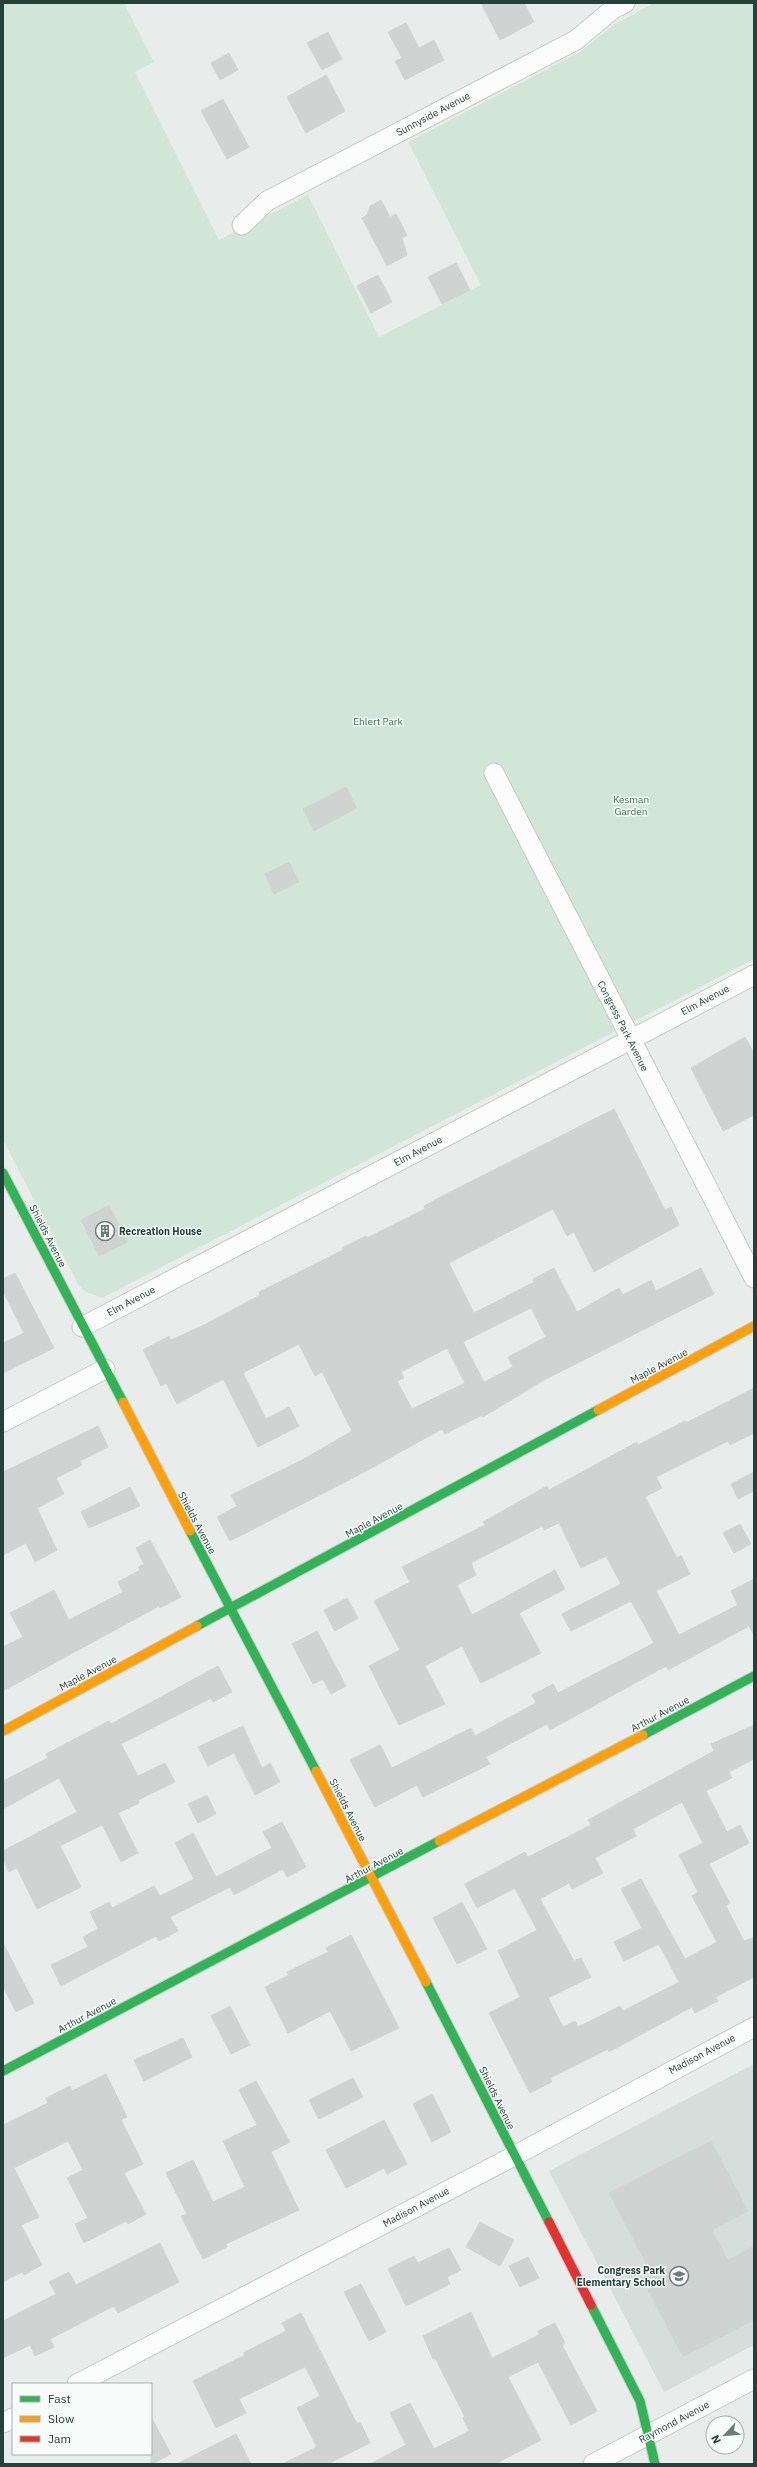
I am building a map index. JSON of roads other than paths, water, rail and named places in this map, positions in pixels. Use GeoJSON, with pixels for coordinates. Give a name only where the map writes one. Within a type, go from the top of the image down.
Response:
{"type":"FeatureCollection","features":[{"type":"Feature","properties":{"kind":"street","name":"Sunnyside Avenue"},"geometry":{"type":"LineString","coordinates":[[242,225],[267,201],[576,40],[613,9],[625,3]]}},
{"type":"Feature","properties":{"kind":"street","name":"Congress Park Avenue"},"geometry":{"type":"LineString","coordinates":[[494,773],[630,1040],[754,1278]]}},
{"type":"Feature","properties":{"kind":"street","name":"Elm Avenue"},"geometry":{"type":"LineString","coordinates":[[82,1326],[754,975]]}},
{"type":"Feature","properties":{"kind":"street","name":"Shields Avenue"},"geometry":{"type":"LineString","coordinates":[[3,1173],[443,2015],[640,2401],[655,2464]]}},
{"type":"Feature","properties":{"kind":"street","name":"Maple Avenue"},"geometry":{"type":"LineString","coordinates":[[3,1731],[231,1610],[754,1326]]}},
{"type":"Feature","properties":{"kind":"street"},"geometry":{"type":"LineString","coordinates":[[3,1422],[105,1369]]}},
{"type":"Feature","properties":{"kind":"street","name":"Arthur Avenue"},"geometry":{"type":"LineString","coordinates":[[3,2071],[371,1879],[754,1676]]}},
{"type":"Feature","properties":{"kind":"street","name":"Madison Avenue"},"geometry":{"type":"LineString","coordinates":[[79,2383],[514,2156],[754,2027]]}},
{"type":"Feature","properties":{"kind":"street","name":"Raymond Avenue"},"geometry":{"type":"LineString","coordinates":[[593,2464],[754,2379]]}},
{"type":"Feature","properties":{"kind":"street"},"geometry":{"type":"LineString","coordinates":[[3,2423],[12,2418]]}},
{"type":"Feature","properties":{"kind":"place","name":"Recreation House"},"geometry":{"type":"Point","coordinates":[105,1231]}},
{"type":"Feature","properties":{"kind":"place","name":"Congress Park Elementary School"},"geometry":{"type":"Point","coordinates":[679,2276]}},
{"type":"Feature","properties":{"kind":"park label","name":"Ehlert Park"},"geometry":{"type":"Point","coordinates":[378,721]}},
{"type":"Feature","properties":{"kind":"park label","name":"Kesman Garden"},"geometry":{"type":"Point","coordinates":[631,804]}}]}
